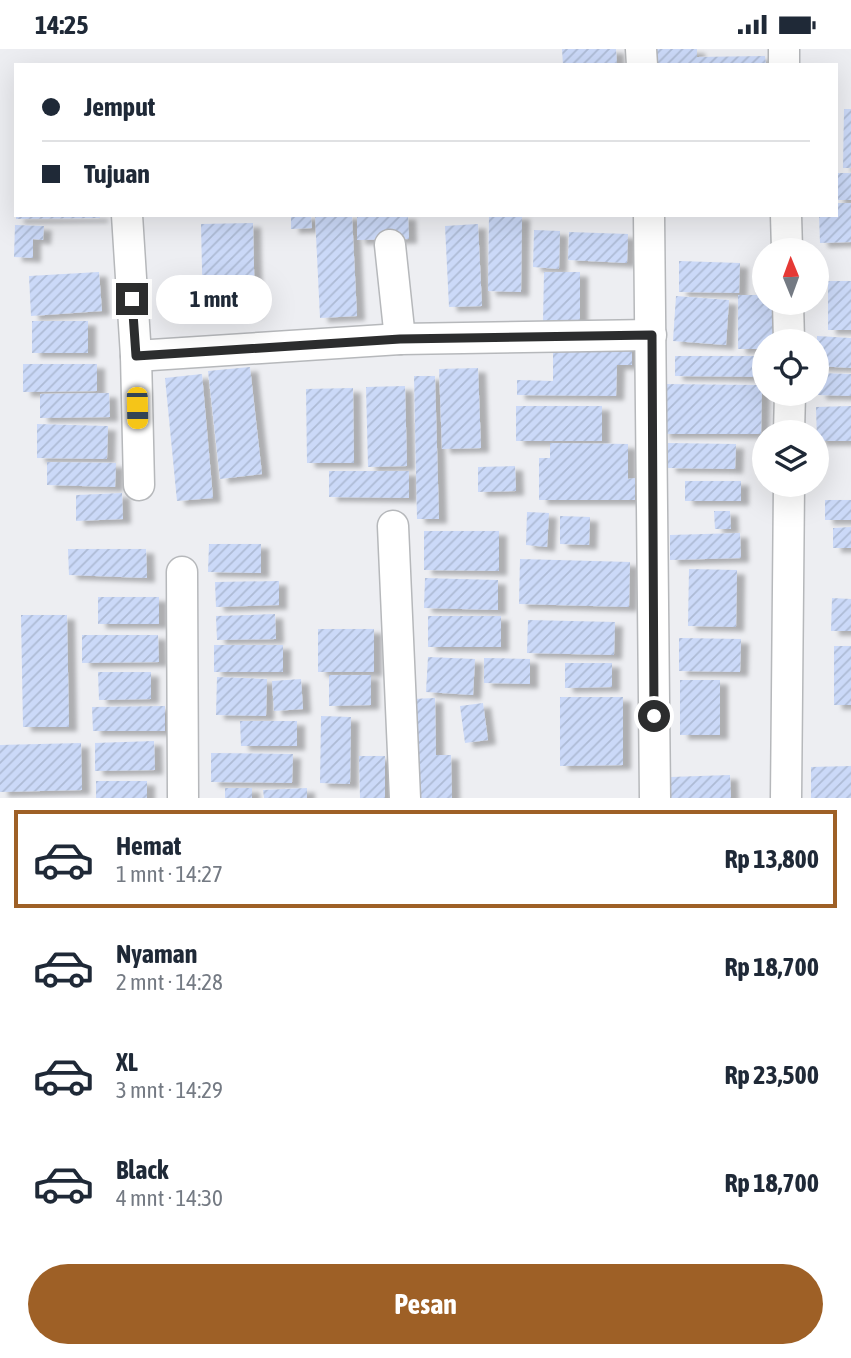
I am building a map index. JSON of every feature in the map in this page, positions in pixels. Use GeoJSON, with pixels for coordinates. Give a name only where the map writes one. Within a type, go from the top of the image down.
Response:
{"type":"FeatureCollection","features":[{"type":"Feature","properties":{"kind":"street"},"geometry":{"type":"LineString","coordinates":[[127,217],[136,356],[138,485]]}},
{"type":"Feature","properties":{"kind":"street"},"geometry":{"type":"LineString","coordinates":[[649,217],[655,798]]}},
{"type":"Feature","properties":{"kind":"street"},"geometry":{"type":"LineString","coordinates":[[786,217],[787,238]]}},
{"type":"Feature","properties":{"kind":"street"},"geometry":{"type":"LineString","coordinates":[[390,245],[400,339]]}},
{"type":"Feature","properties":{"kind":"street"},"geometry":{"type":"LineString","coordinates":[[136,356],[400,339],[652,335]]}},
{"type":"Feature","properties":{"kind":"street"},"geometry":{"type":"LineString","coordinates":[[786,798],[789,497]]}},
{"type":"Feature","properties":{"kind":"street"},"geometry":{"type":"LineString","coordinates":[[393,526],[405,798]]}},
{"type":"Feature","properties":{"kind":"street"},"geometry":{"type":"LineString","coordinates":[[183,572],[183,798]]}},
{"type":"Feature","properties":{"kind":"building"},"geometry":{"type":"Polygon","coordinates":[[[562,49],[616,49],[617,63],[563,63],[562,49]]]}},
{"type":"Feature","properties":{"kind":"building"},"geometry":{"type":"Polygon","coordinates":[[[649,49],[697,49],[697,57],[765,56],[766,63],[649,63],[649,49]]]}},
{"type":"Feature","properties":{"kind":"building"},"geometry":{"type":"Polygon","coordinates":[[[844,109],[851,109],[851,168],[843,168],[844,109]]]}},
{"type":"Feature","properties":{"kind":"building"},"geometry":{"type":"Polygon","coordinates":[[[838,173],[851,173],[851,200],[838,200],[838,173]]]}},
{"type":"Feature","properties":{"kind":"building"},"geometry":{"type":"Polygon","coordinates":[[[838,203],[851,203],[851,242],[830,243],[830,238],[820,238],[819,217],[838,217],[838,203]]]}},
{"type":"Feature","properties":{"kind":"building"},"geometry":{"type":"Polygon","coordinates":[[[16,217],[100,217],[100,218],[16,217]]]}},
{"type":"Feature","properties":{"kind":"building"},"geometry":{"type":"Polygon","coordinates":[[[291,217],[311,217],[312,228],[291,229],[291,217]]]}},
{"type":"Feature","properties":{"kind":"building"},"geometry":{"type":"Polygon","coordinates":[[[315,217],[352,217],[357,316],[320,318],[315,217]]]}},
{"type":"Feature","properties":{"kind":"building"},"geometry":{"type":"Polygon","coordinates":[[[357,217],[408,217],[409,239],[357,240],[357,217]]]}},
{"type":"Feature","properties":{"kind":"building"},"geometry":{"type":"Polygon","coordinates":[[[489,217],[522,217],[521,292],[488,291],[489,217]]]}},
{"type":"Feature","properties":{"kind":"building"},"geometry":{"type":"Polygon","coordinates":[[[253,223],[255,313],[203,314],[201,224],[253,223]]]}},
{"type":"Feature","properties":{"kind":"building"},"geometry":{"type":"Polygon","coordinates":[[[478,224],[482,306],[449,307],[445,226],[478,224]]]}},
{"type":"Feature","properties":{"kind":"building"},"geometry":{"type":"Polygon","coordinates":[[[15,225],[44,226],[43,240],[33,239],[33,258],[14,257],[15,225]]]}},
{"type":"Feature","properties":{"kind":"building"},"geometry":{"type":"Polygon","coordinates":[[[534,230],[560,231],[559,269],[533,267],[534,230]]]}},
{"type":"Feature","properties":{"kind":"building"},"geometry":{"type":"Polygon","coordinates":[[[569,232],[628,234],[627,263],[568,260],[569,232]]]}},
{"type":"Feature","properties":{"kind":"building"},"geometry":{"type":"Polygon","coordinates":[[[679,261],[740,263],[739,293],[679,292],[679,261]]]}},
{"type":"Feature","properties":{"kind":"building"},"geometry":{"type":"Polygon","coordinates":[[[99,272],[102,311],[31,316],[29,276],[99,272]]]}},
{"type":"Feature","properties":{"kind":"building"},"geometry":{"type":"Polygon","coordinates":[[[544,272],[580,272],[580,322],[543,322],[544,272]]]}},
{"type":"Feature","properties":{"kind":"building"},"geometry":{"type":"Polygon","coordinates":[[[830,281],[851,281],[851,330],[828,329],[830,281]]]}},
{"type":"Feature","properties":{"kind":"building"},"geometry":{"type":"Polygon","coordinates":[[[738,295],[752,295],[752,315],[783,315],[782,329],[752,329],[752,349],[738,349],[738,295]]]}},
{"type":"Feature","properties":{"kind":"building"},"geometry":{"type":"Polygon","coordinates":[[[676,296],[729,300],[726,345],[673,341],[676,296]]]}},
{"type":"Feature","properties":{"kind":"building"},"geometry":{"type":"Polygon","coordinates":[[[32,321],[88,321],[88,353],[32,353],[32,321]]]}},
{"type":"Feature","properties":{"kind":"building"},"geometry":{"type":"Polygon","coordinates":[[[829,337],[851,338],[851,368],[829,367],[829,337]]]}},
{"type":"Feature","properties":{"kind":"building"},"geometry":{"type":"Polygon","coordinates":[[[632,342],[632,365],[617,365],[616,396],[517,395],[517,380],[553,381],[553,349],[632,342]]]}},
{"type":"Feature","properties":{"kind":"building"},"geometry":{"type":"Polygon","coordinates":[[[675,356],[752,356],[752,377],[675,376],[675,356]]]}},
{"type":"Feature","properties":{"kind":"building"},"geometry":{"type":"Polygon","coordinates":[[[23,364],[97,364],[97,391],[23,392],[23,364]]]}},
{"type":"Feature","properties":{"kind":"building"},"geometry":{"type":"Polygon","coordinates":[[[250,367],[262,474],[220,479],[208,371],[250,367]]]}},
{"type":"Feature","properties":{"kind":"building"},"geometry":{"type":"Polygon","coordinates":[[[478,368],[481,448],[442,449],[439,369],[478,368]]]}},
{"type":"Feature","properties":{"kind":"building"},"geometry":{"type":"Polygon","coordinates":[[[829,373],[851,374],[851,396],[829,395],[829,373]]]}},
{"type":"Feature","properties":{"kind":"building"},"geometry":{"type":"Polygon","coordinates":[[[202,374],[213,498],[177,501],[165,378],[202,374]]]}},
{"type":"Feature","properties":{"kind":"building"},"geometry":{"type":"Polygon","coordinates":[[[414,376],[435,376],[439,519],[417,519],[414,376]]]}},
{"type":"Feature","properties":{"kind":"building"},"geometry":{"type":"Polygon","coordinates":[[[662,384],[752,385],[752,406],[762,406],[761,420],[752,420],[752,434],[662,434],[662,384]]]}},
{"type":"Feature","properties":{"kind":"building"},"geometry":{"type":"Polygon","coordinates":[[[405,386],[407,466],[368,467],[366,387],[405,386]]]}},
{"type":"Feature","properties":{"kind":"building"},"geometry":{"type":"Polygon","coordinates":[[[353,388],[354,463],[307,463],[306,389],[353,388]]]}},
{"type":"Feature","properties":{"kind":"building"},"geometry":{"type":"Polygon","coordinates":[[[109,393],[110,417],[40,418],[40,394],[109,393]]]}},
{"type":"Feature","properties":{"kind":"building"},"geometry":{"type":"Polygon","coordinates":[[[516,406],[602,406],[602,441],[516,441],[516,406]]]}},
{"type":"Feature","properties":{"kind":"building"},"geometry":{"type":"Polygon","coordinates":[[[851,406],[851,441],[829,441],[829,420],[816,420],[816,407],[851,406]]]}},
{"type":"Feature","properties":{"kind":"building"},"geometry":{"type":"Polygon","coordinates":[[[37,424],[108,426],[107,459],[37,458],[37,424]]]}},
{"type":"Feature","properties":{"kind":"building"},"geometry":{"type":"Polygon","coordinates":[[[550,443],[628,444],[628,479],[635,478],[635,500],[539,500],[539,458],[550,458],[550,443]]]}},
{"type":"Feature","properties":{"kind":"building"},"geometry":{"type":"Polygon","coordinates":[[[668,443],[736,444],[735,469],[668,468],[668,443]]]}},
{"type":"Feature","properties":{"kind":"building"},"geometry":{"type":"Polygon","coordinates":[[[47,462],[116,463],[115,487],[47,485],[47,462]]]}},
{"type":"Feature","properties":{"kind":"building"},"geometry":{"type":"Polygon","coordinates":[[[515,466],[516,491],[478,492],[478,467],[515,466]]]}},
{"type":"Feature","properties":{"kind":"building"},"geometry":{"type":"Polygon","coordinates":[[[329,471],[409,471],[409,498],[329,497],[329,471]]]}},
{"type":"Feature","properties":{"kind":"building"},"geometry":{"type":"Polygon","coordinates":[[[685,481],[741,481],[741,501],[685,501],[685,481]]]}},
{"type":"Feature","properties":{"kind":"building"},"geometry":{"type":"Polygon","coordinates":[[[122,493],[123,519],[76,521],[76,495],[122,493]]]}},
{"type":"Feature","properties":{"kind":"building"},"geometry":{"type":"Polygon","coordinates":[[[825,500],[851,500],[851,520],[825,520],[825,500]]]}},
{"type":"Feature","properties":{"kind":"building"},"geometry":{"type":"Polygon","coordinates":[[[714,511],[730,511],[731,529],[715,529],[714,511]]]}},
{"type":"Feature","properties":{"kind":"building"},"geometry":{"type":"Polygon","coordinates":[[[527,512],[549,513],[547,547],[526,545],[527,512]]]}},
{"type":"Feature","properties":{"kind":"building"},"geometry":{"type":"Polygon","coordinates":[[[560,516],[590,517],[589,545],[560,544],[560,516]]]}},
{"type":"Feature","properties":{"kind":"building"},"geometry":{"type":"Polygon","coordinates":[[[851,527],[851,548],[833,548],[833,528],[851,527]]]}},
{"type":"Feature","properties":{"kind":"building"},"geometry":{"type":"Polygon","coordinates":[[[424,531],[499,531],[499,571],[424,570],[424,531]]]}},
{"type":"Feature","properties":{"kind":"building"},"geometry":{"type":"Polygon","coordinates":[[[740,533],[741,558],[670,560],[670,535],[740,533]]]}},
{"type":"Feature","properties":{"kind":"building"},"geometry":{"type":"Polygon","coordinates":[[[209,544],[261,544],[261,573],[208,572],[209,544]]]}},
{"type":"Feature","properties":{"kind":"building"},"geometry":{"type":"Polygon","coordinates":[[[68,549],[146,549],[147,578],[69,575],[68,549]]]}},
{"type":"Feature","properties":{"kind":"building"},"geometry":{"type":"Polygon","coordinates":[[[520,559],[630,562],[629,607],[519,604],[520,559]]]}},
{"type":"Feature","properties":{"kind":"building"},"geometry":{"type":"Polygon","coordinates":[[[689,569],[737,570],[736,627],[688,626],[689,569]]]}},
{"type":"Feature","properties":{"kind":"building"},"geometry":{"type":"Polygon","coordinates":[[[425,578],[498,580],[498,610],[424,608],[425,578]]]}},
{"type":"Feature","properties":{"kind":"building"},"geometry":{"type":"Polygon","coordinates":[[[279,581],[279,605],[216,607],[215,582],[279,581]]]}},
{"type":"Feature","properties":{"kind":"building"},"geometry":{"type":"Polygon","coordinates":[[[98,597],[159,597],[159,624],[98,624],[98,597]]]}},
{"type":"Feature","properties":{"kind":"building"},"geometry":{"type":"Polygon","coordinates":[[[832,598],[851,599],[851,631],[831,631],[832,598]]]}},
{"type":"Feature","properties":{"kind":"building"},"geometry":{"type":"Polygon","coordinates":[[[275,614],[276,639],[217,640],[216,616],[275,614]]]}},
{"type":"Feature","properties":{"kind":"building"},"geometry":{"type":"Polygon","coordinates":[[[21,615],[67,615],[69,727],[23,727],[21,615]]]}},
{"type":"Feature","properties":{"kind":"building"},"geometry":{"type":"Polygon","coordinates":[[[428,616],[501,616],[501,647],[428,647],[428,616]]]}},
{"type":"Feature","properties":{"kind":"building"},"geometry":{"type":"Polygon","coordinates":[[[528,620],[615,622],[614,655],[527,653],[528,620]]]}},
{"type":"Feature","properties":{"kind":"building"},"geometry":{"type":"Polygon","coordinates":[[[318,629],[374,629],[374,672],[318,672],[318,629]]]}},
{"type":"Feature","properties":{"kind":"building"},"geometry":{"type":"Polygon","coordinates":[[[82,635],[158,635],[159,662],[82,663],[82,635]]]}},
{"type":"Feature","properties":{"kind":"building"},"geometry":{"type":"Polygon","coordinates":[[[679,638],[741,639],[740,672],[679,671],[679,638]]]}},
{"type":"Feature","properties":{"kind":"building"},"geometry":{"type":"Polygon","coordinates":[[[214,645],[283,645],[283,672],[214,672],[214,645]]]}},
{"type":"Feature","properties":{"kind":"building"},"geometry":{"type":"Polygon","coordinates":[[[834,646],[851,646],[851,705],[834,705],[834,646]]]}},
{"type":"Feature","properties":{"kind":"building"},"geometry":{"type":"Polygon","coordinates":[[[428,657],[475,659],[473,695],[426,692],[428,657]]]}},
{"type":"Feature","properties":{"kind":"building"},"geometry":{"type":"Polygon","coordinates":[[[484,658],[530,659],[530,684],[484,683],[484,658]]]}},
{"type":"Feature","properties":{"kind":"building"},"geometry":{"type":"Polygon","coordinates":[[[565,663],[612,663],[612,687],[565,688],[565,663]]]}},
{"type":"Feature","properties":{"kind":"building"},"geometry":{"type":"Polygon","coordinates":[[[98,672],[151,672],[151,699],[99,700],[98,672]]]}},
{"type":"Feature","properties":{"kind":"building"},"geometry":{"type":"Polygon","coordinates":[[[329,675],[371,675],[371,705],[329,706],[329,675]]]}},
{"type":"Feature","properties":{"kind":"building"},"geometry":{"type":"Polygon","coordinates":[[[217,677],[267,679],[266,716],[216,715],[217,677]]]}},
{"type":"Feature","properties":{"kind":"building"},"geometry":{"type":"Polygon","coordinates":[[[301,679],[303,709],[274,711],[272,681],[301,679]]]}},
{"type":"Feature","properties":{"kind":"building"},"geometry":{"type":"Polygon","coordinates":[[[680,680],[720,680],[720,735],[680,735],[680,680]]]}},
{"type":"Feature","properties":{"kind":"building"},"geometry":{"type":"Polygon","coordinates":[[[560,697],[623,697],[623,765],[560,766],[560,697]]]}},
{"type":"Feature","properties":{"kind":"building"},"geometry":{"type":"Polygon","coordinates":[[[435,698],[436,755],[451,755],[452,798],[415,798],[412,699],[435,698]]]}},
{"type":"Feature","properties":{"kind":"building"},"geometry":{"type":"Polygon","coordinates":[[[483,703],[488,740],[465,743],[460,706],[483,703]]]}},
{"type":"Feature","properties":{"kind":"building"},"geometry":{"type":"Polygon","coordinates":[[[165,706],[165,731],[93,731],[92,707],[165,706]]]}},
{"type":"Feature","properties":{"kind":"building"},"geometry":{"type":"Polygon","coordinates":[[[321,716],[351,717],[350,784],[320,783],[321,716]]]}},
{"type":"Feature","properties":{"kind":"building"},"geometry":{"type":"Polygon","coordinates":[[[240,721],[297,721],[297,746],[241,746],[240,721]]]}},
{"type":"Feature","properties":{"kind":"building"},"geometry":{"type":"Polygon","coordinates":[[[154,741],[155,770],[95,771],[95,743],[154,741]]]}},
{"type":"Feature","properties":{"kind":"building"},"geometry":{"type":"Polygon","coordinates":[[[81,743],[82,790],[0,792],[0,745],[81,743]]]}},
{"type":"Feature","properties":{"kind":"building"},"geometry":{"type":"Polygon","coordinates":[[[211,753],[293,754],[292,783],[211,782],[211,753]]]}},
{"type":"Feature","properties":{"kind":"building"},"geometry":{"type":"Polygon","coordinates":[[[359,756],[385,756],[385,798],[360,798],[359,756]]]}},
{"type":"Feature","properties":{"kind":"building"},"geometry":{"type":"Polygon","coordinates":[[[851,766],[851,798],[811,798],[811,767],[851,766]]]}},
{"type":"Feature","properties":{"kind":"building"},"geometry":{"type":"Polygon","coordinates":[[[730,775],[731,798],[671,798],[670,777],[730,775]]]}},
{"type":"Feature","properties":{"kind":"building"},"geometry":{"type":"Polygon","coordinates":[[[96,781],[147,781],[147,798],[96,798],[96,781]]]}},
{"type":"Feature","properties":{"kind":"building"},"geometry":{"type":"Polygon","coordinates":[[[225,788],[252,788],[252,798],[225,798],[225,788]]]}},
{"type":"Feature","properties":{"kind":"building"},"geometry":{"type":"Polygon","coordinates":[[[307,788],[307,798],[264,798],[263,790],[307,788]]]}},
{"type":"Feature","properties":{"kind":"route"},"geometry":{"type":"LineString","coordinates":[[132,299],[136,356],[400,339],[652,335],[654,716]]}}]}
